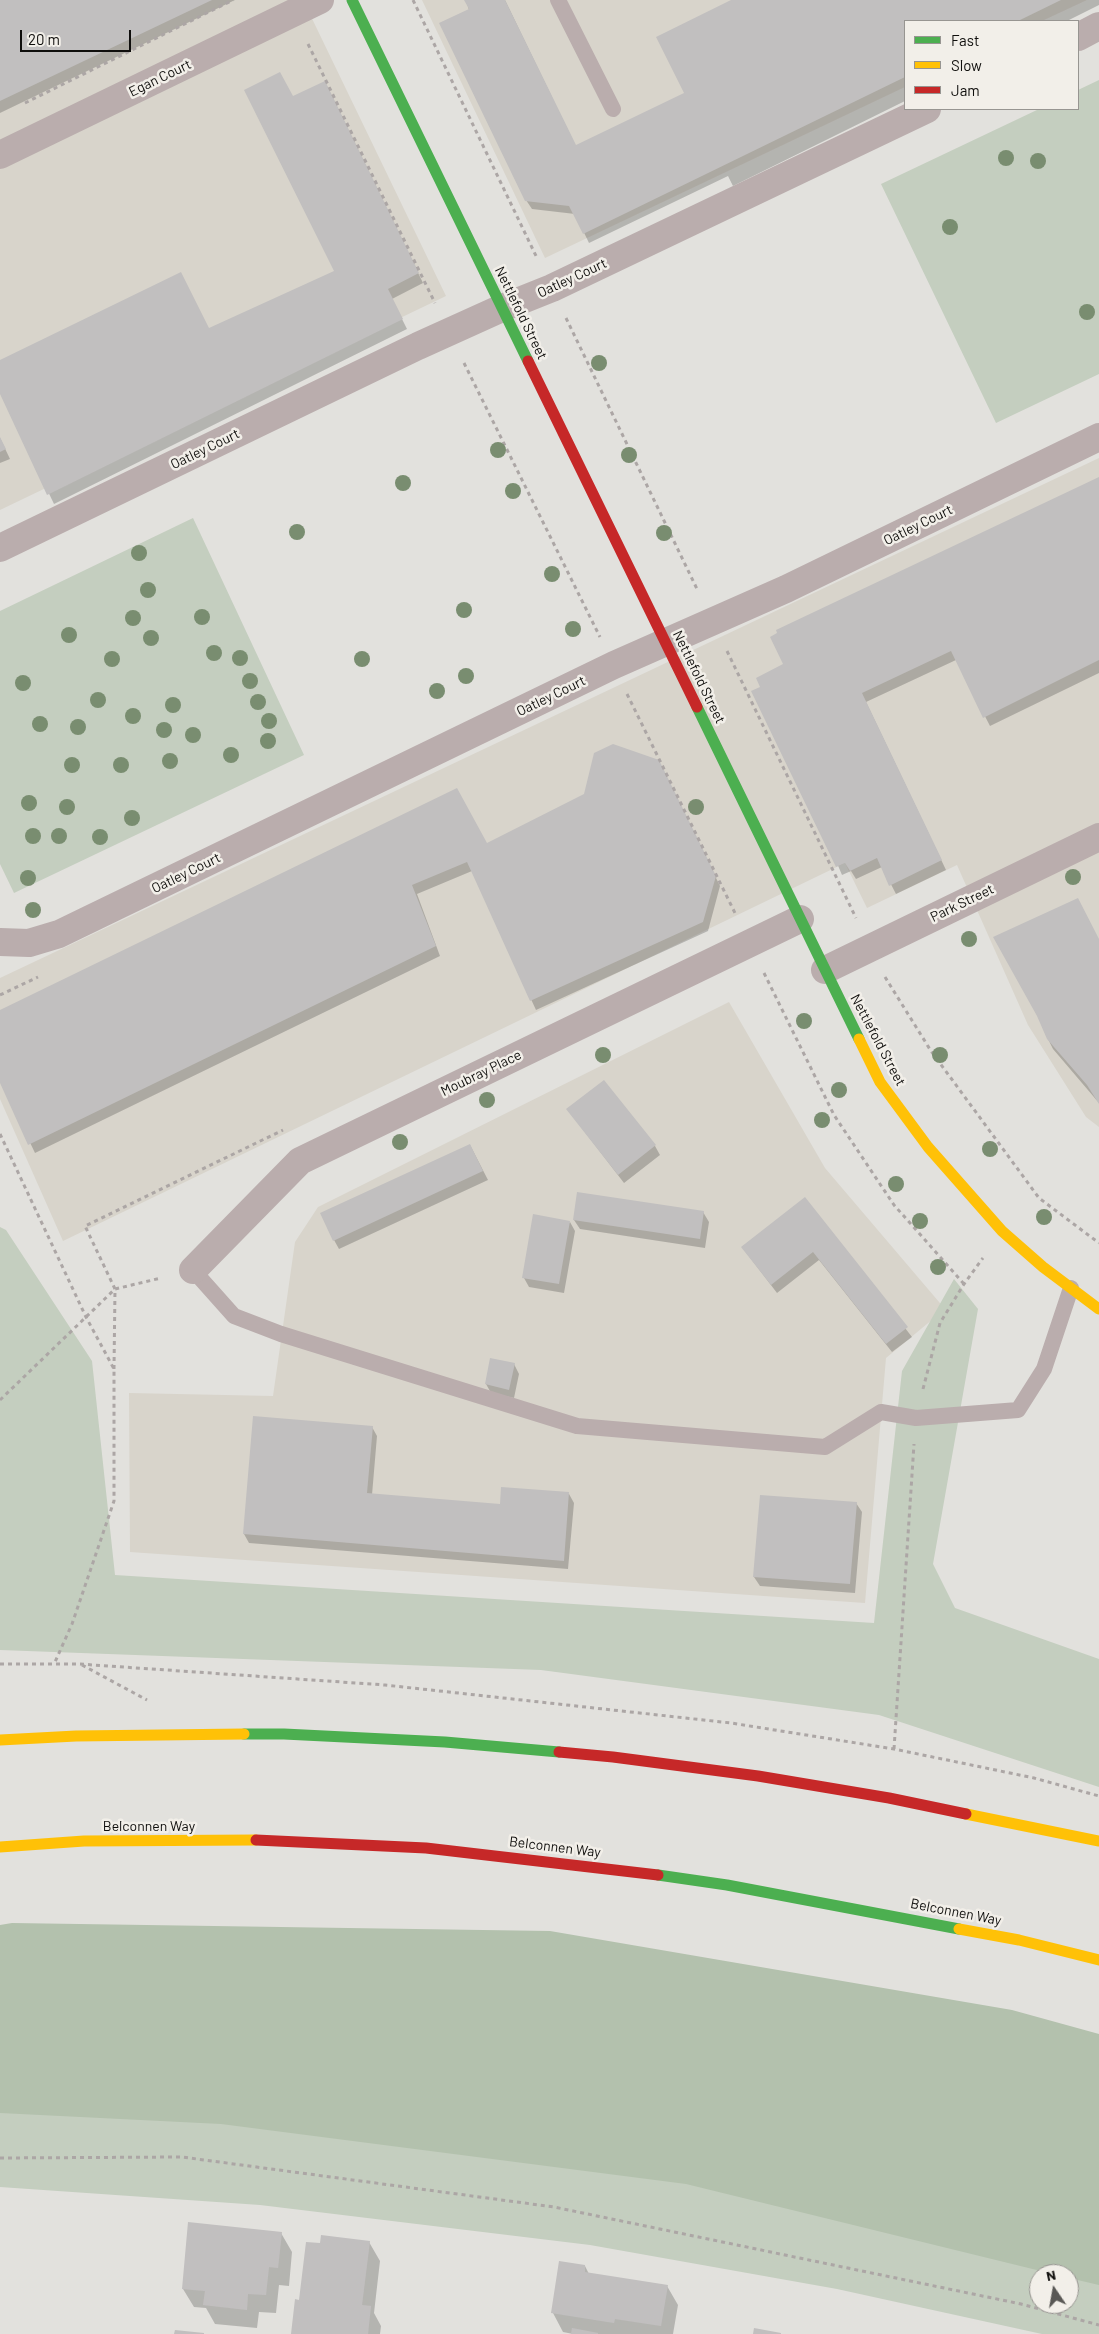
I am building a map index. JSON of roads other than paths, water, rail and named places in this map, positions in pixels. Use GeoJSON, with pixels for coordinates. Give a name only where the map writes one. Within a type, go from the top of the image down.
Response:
{"type":"FeatureCollection","features":[{"type":"Feature","properties":{"kind":"main road","name":"Nettlefold Street"},"geometry":{"type":"LineString","coordinates":[[352,0],[880,1082],[928,1148],[1002,1231],[1043,1267],[1099,1309]]}},
{"type":"Feature","properties":{"kind":"main road"},"geometry":{"type":"LineString","coordinates":[[0,1740],[76,1736],[284,1734],[454,1742],[613,1757],[758,1776],[889,1798],[1099,1841]]}},
{"type":"Feature","properties":{"kind":"main road","name":"Belconnen Way"},"geometry":{"type":"LineString","coordinates":[[0,1847],[84,1841],[272,1840],[426,1848],[534,1860],[736,1887],[1019,1940],[1099,1960]]}},
{"type":"Feature","properties":{"kind":"street","name":"Egan Court"},"geometry":{"type":"LineString","coordinates":[[0,156],[320,0]]}},
{"type":"Feature","properties":{"kind":"street"},"geometry":{"type":"LineString","coordinates":[[1079,36],[1099,26]]}},
{"type":"Feature","properties":{"kind":"street","name":"Oatley Court"},"geometry":{"type":"LineString","coordinates":[[0,548],[448,332],[552,288],[925,110]]}},
{"type":"Feature","properties":{"kind":"street","name":"Oatley Court"},"geometry":{"type":"LineString","coordinates":[[0,942],[29,942],[59,934],[614,665],[786,589],[1099,437]]}},
{"type":"Feature","properties":{"kind":"street","name":"Park Street"},"geometry":{"type":"LineString","coordinates":[[825,970],[1099,837]]}},
{"type":"Feature","properties":{"kind":"street","name":"Moubray Place"},"geometry":{"type":"LineString","coordinates":[[193,1270],[300,1161],[800,919]]}},
{"type":"Feature","properties":{"kind":"lane"},"geometry":{"type":"LineString","coordinates":[[558,0],[613,108]]}},
{"type":"Feature","properties":{"kind":"lane"},"geometry":{"type":"LineString","coordinates":[[193,1270],[234,1316],[281,1334],[577,1426],[825,1447],[881,1412],[916,1418],[1018,1410],[1044,1369],[1071,1288]]}}]}
